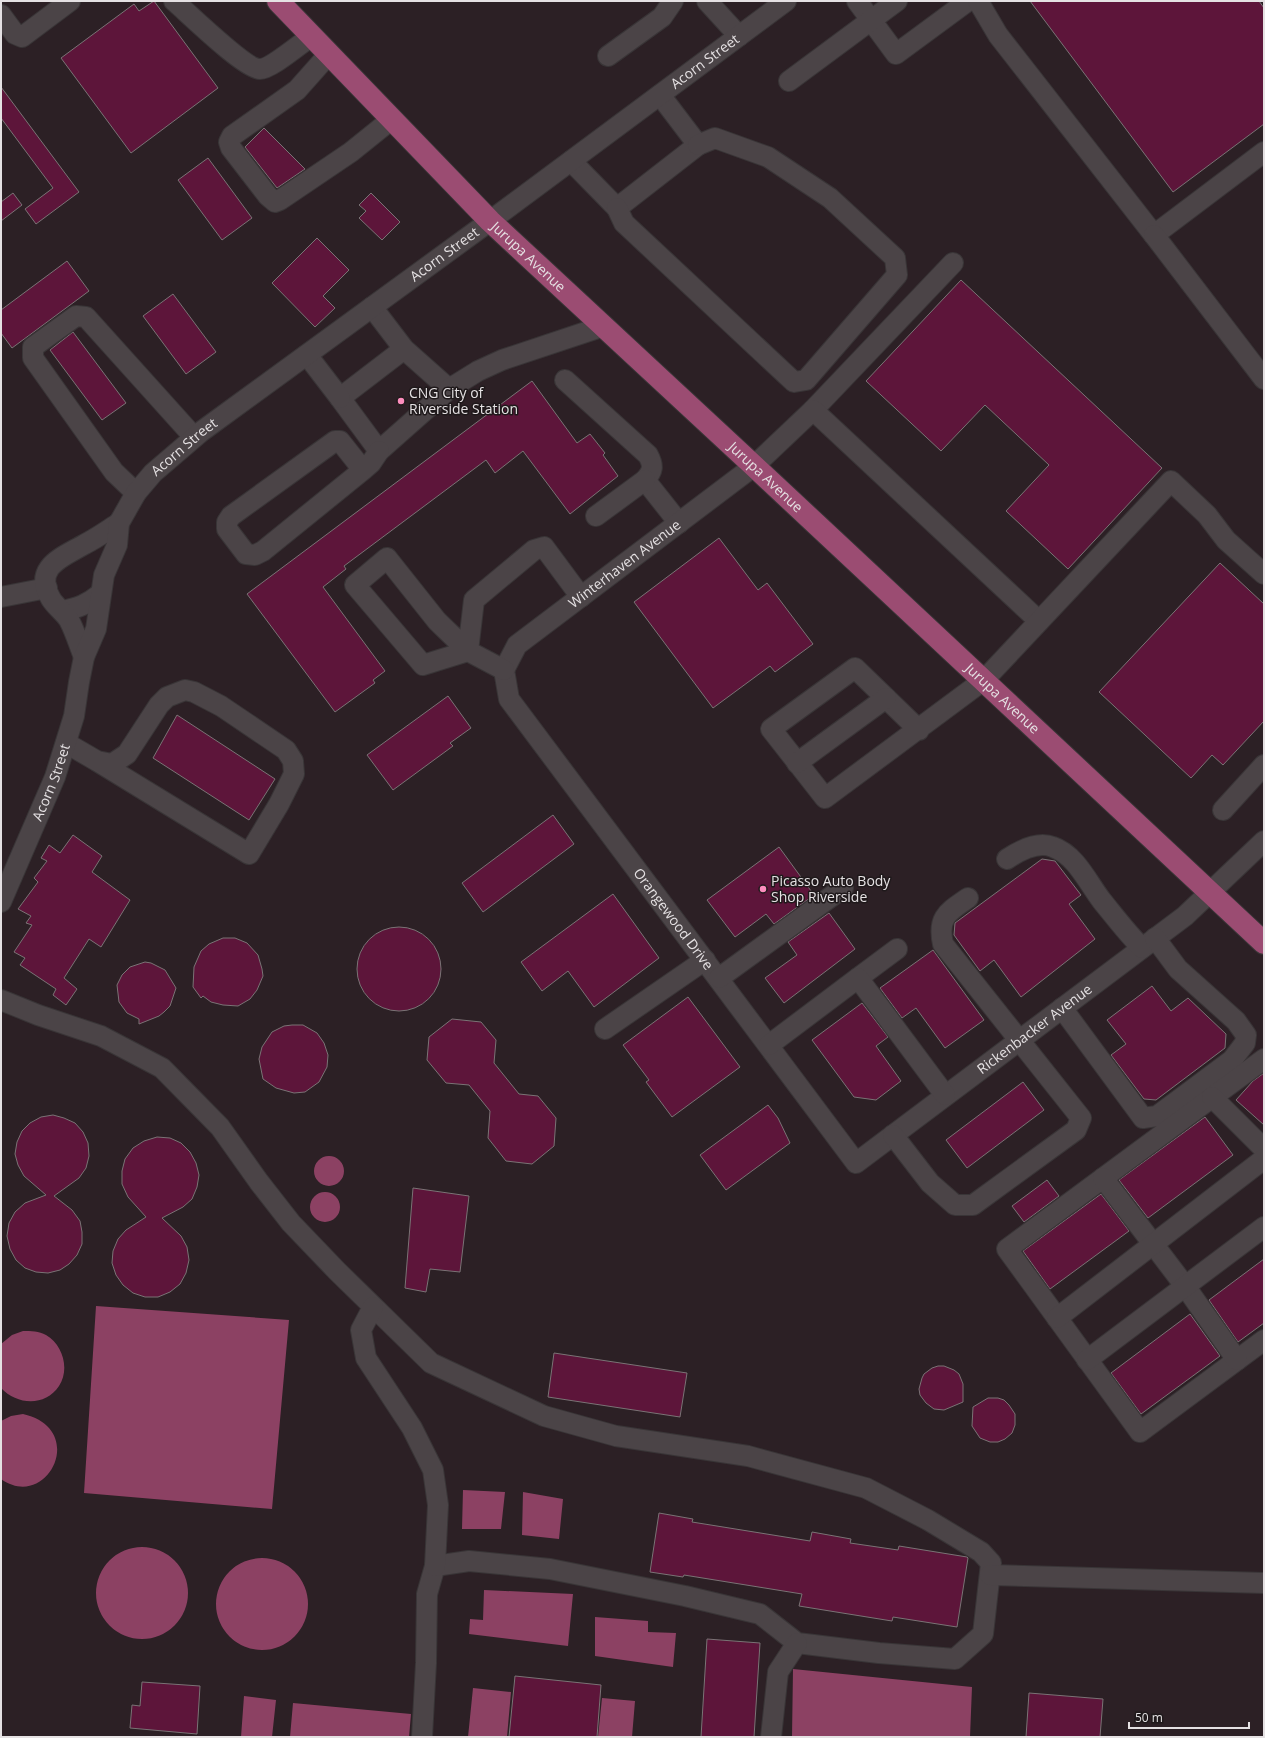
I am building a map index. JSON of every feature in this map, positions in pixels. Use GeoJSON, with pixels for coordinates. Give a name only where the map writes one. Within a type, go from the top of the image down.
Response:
{"type":"FeatureCollection","features":[{"type":"Feature","properties":{"kind":"main road","name":"Jurupa Avenue"},"geometry":{"type":"LineString","coordinates":[[278,1],[490,221],[984,680],[1264,943]]}},
{"type":"Feature","properties":{"kind":"street"},"geometry":{"type":"LineString","coordinates":[[1,15],[15,34],[22,36],[70,1]]}},
{"type":"Feature","properties":{"kind":"street"},"geometry":{"type":"LineString","coordinates":[[174,1],[231,52],[252,66],[260,69],[270,66],[312,36]]}},
{"type":"Feature","properties":{"kind":"street"},"geometry":{"type":"LineString","coordinates":[[608,56],[662,17],[673,1]]}},
{"type":"Feature","properties":{"kind":"street"},"geometry":{"type":"LineString","coordinates":[[707,1],[739,36]]}},
{"type":"Feature","properties":{"kind":"street","name":"Acorn Street"},"geometry":{"type":"LineString","coordinates":[[2,898],[56,778],[74,716],[84,657],[96,629],[104,575],[117,545],[119,523],[136,494],[153,473],[194,437],[490,221],[786,1]]}},
{"type":"Feature","properties":{"kind":"street"},"geometry":{"type":"LineString","coordinates":[[857,1],[896,54],[968,1]]}},
{"type":"Feature","properties":{"kind":"street"},"geometry":{"type":"LineString","coordinates":[[789,81],[897,1]]}},
{"type":"Feature","properties":{"kind":"street"},"geometry":{"type":"LineString","coordinates":[[978,1],[998,35],[1264,379]]}},
{"type":"Feature","properties":{"kind":"street"},"geometry":{"type":"LineString","coordinates":[[329,54],[297,90],[232,136],[229,142],[231,148],[268,196],[275,202],[280,200],[351,152],[392,119]]}},
{"type":"Feature","properties":{"kind":"street"},"geometry":{"type":"LineString","coordinates":[[660,95],[698,145]]}},
{"type":"Feature","properties":{"kind":"street"},"geometry":{"type":"LineString","coordinates":[[571,161],[617,208],[624,223],[794,382],[806,380],[897,275],[895,258],[830,198],[768,157],[715,138],[698,145],[617,208]]}},
{"type":"Feature","properties":{"kind":"street"},"geometry":{"type":"LineString","coordinates":[[1154,235],[1264,152]]}},
{"type":"Feature","properties":{"kind":"street","name":"Winterhaven Avenue"},"geometry":{"type":"LineString","coordinates":[[504,670],[517,645],[754,466],[813,410],[953,263]]}},
{"type":"Feature","properties":{"kind":"street"},"geometry":{"type":"LineString","coordinates":[[372,307],[404,349],[449,389]]}},
{"type":"Feature","properties":{"kind":"street"},"geometry":{"type":"LineString","coordinates":[[136,494],[110,465],[33,358],[33,347],[76,316],[86,317],[194,437]]}},
{"type":"Feature","properties":{"kind":"street"},"geometry":{"type":"LineString","coordinates":[[363,470],[340,441],[335,441],[231,516],[227,522],[227,529],[246,554],[254,555],[263,550],[363,470],[371,463],[379,451],[449,389],[478,371],[502,360],[604,326]]}},
{"type":"Feature","properties":{"kind":"street"},"geometry":{"type":"LineString","coordinates":[[340,398],[404,349]]}},
{"type":"Feature","properties":{"kind":"street"},"geometry":{"type":"LineString","coordinates":[[307,354],[379,451]]}},
{"type":"Feature","properties":{"kind":"street"},"geometry":{"type":"LineString","coordinates":[[565,380],[648,455],[653,464],[651,473],[645,480],[596,516]]}},
{"type":"Feature","properties":{"kind":"street"},"geometry":{"type":"LineString","coordinates":[[813,410],[1039,621]]}},
{"type":"Feature","properties":{"kind":"street"},"geometry":{"type":"LineString","coordinates":[[645,480],[679,523]]}},
{"type":"Feature","properties":{"kind":"street"},"geometry":{"type":"LineString","coordinates":[[919,730],[855,668],[771,729],[825,798],[919,730],[984,680],[1171,481],[1207,516],[1226,540],[1264,574]]}},
{"type":"Feature","properties":{"kind":"street","name":"Acorn Street"},"geometry":{"type":"LineString","coordinates":[[47,588],[45,578],[48,568],[57,559],[87,544],[119,523]]}},
{"type":"Feature","properties":{"kind":"street"},"geometry":{"type":"LineString","coordinates":[[468,651],[474,600],[534,550],[544,547],[581,596]]}},
{"type":"Feature","properties":{"kind":"street"},"geometry":{"type":"LineString","coordinates":[[468,651],[423,665],[355,585],[387,558],[437,621],[468,651],[504,670]]}},
{"type":"Feature","properties":{"kind":"street"},"geometry":{"type":"LineString","coordinates":[[1,597],[47,588],[51,600],[69,621],[84,657]]}},
{"type":"Feature","properties":{"kind":"street"},"geometry":{"type":"LineString","coordinates":[[62,611],[76,609],[89,603],[100,594]]}},
{"type":"Feature","properties":{"kind":"street","name":"Orangewood Drive"},"geometry":{"type":"LineString","coordinates":[[504,670],[509,699],[856,1162]]}},
{"type":"Feature","properties":{"kind":"street"},"geometry":{"type":"LineString","coordinates":[[66,743],[98,761],[249,854],[279,804],[294,774],[292,761],[286,750],[221,706],[194,692],[186,690],[167,697],[159,705],[127,754],[112,764],[98,761]]}},
{"type":"Feature","properties":{"kind":"street"},"geometry":{"type":"LineString","coordinates":[[797,763],[886,698]]}},
{"type":"Feature","properties":{"kind":"street"},"geometry":{"type":"LineString","coordinates":[[1223,810],[1264,765]]}},
{"type":"Feature","properties":{"kind":"street","name":"Rickenbacker Avenue"},"geometry":{"type":"LineString","coordinates":[[856,1162],[1185,916],[1264,841]]}},
{"type":"Feature","properties":{"kind":"street"},"geometry":{"type":"LineString","coordinates":[[1007,859],[1023,849],[1041,846],[1053,846],[1070,858],[1106,906],[1236,1021],[1246,1036],[1245,1044],[1232,1060],[1190,1093],[1157,1116],[1143,1118],[1062,1008]]}},
{"type":"Feature","properties":{"kind":"street"},"geometry":{"type":"LineString","coordinates":[[719,978],[843,888]]}},
{"type":"Feature","properties":{"kind":"street"},"geometry":{"type":"LineString","coordinates":[[893,1135],[930,1183],[955,1206],[973,1205],[1076,1130],[1081,1118],[943,944],[941,929],[947,913],[968,898]]}},
{"type":"Feature","properties":{"kind":"street"},"geometry":{"type":"LineString","coordinates":[[769,1045],[897,949]]}},
{"type":"Feature","properties":{"kind":"street"},"geometry":{"type":"LineString","coordinates":[[605,1029],[704,960]]}},
{"type":"Feature","properties":{"kind":"street"},"geometry":{"type":"LineString","coordinates":[[858,978],[946,1095]]}},
{"type":"Feature","properties":{"kind":"street"},"geometry":{"type":"LineString","coordinates":[[1,1000],[38,1015],[101,1036],[162,1068],[220,1127],[259,1182],[292,1223],[432,1364],[544,1416],[616,1436],[748,1456],[866,1488],[928,1520],[981,1552],[991,1563],[983,1634],[955,1659],[879,1653],[797,1643],[760,1614],[685,1596],[550,1569],[469,1561],[435,1566]]}},
{"type":"Feature","properties":{"kind":"street"},"geometry":{"type":"LineString","coordinates":[[1264,1059],[1008,1249],[1140,1432],[1264,1340]]}},
{"type":"Feature","properties":{"kind":"street"},"geometry":{"type":"LineString","coordinates":[[1212,1097],[1264,1149]]}},
{"type":"Feature","properties":{"kind":"street"},"geometry":{"type":"LineString","coordinates":[[1057,1318],[1264,1159]]}},
{"type":"Feature","properties":{"kind":"street"},"geometry":{"type":"LineString","coordinates":[[1103,1178],[1185,1286],[1237,1360]]}},
{"type":"Feature","properties":{"kind":"street"},"geometry":{"type":"LineString","coordinates":[[1087,1360],[1264,1227]]}},
{"type":"Feature","properties":{"kind":"street"},"geometry":{"type":"LineString","coordinates":[[373,1306],[361,1330],[366,1358],[412,1428],[433,1470],[438,1505],[435,1566],[427,1594],[426,1663],[422,1737]]}},
{"type":"Feature","properties":{"kind":"street"},"geometry":{"type":"LineString","coordinates":[[990,1575],[1264,1583]]}},
{"type":"Feature","properties":{"kind":"street"},"geometry":{"type":"LineString","coordinates":[[771,1737],[778,1672],[797,1643]]}},
{"type":"Feature","properties":{"kind":"shaded area"},"geometry":{"type":"Polygon","coordinates":[[[1,1],[1264,1],[1264,1737],[1,1737],[1,1]]]}},
{"type":"Feature","properties":{"kind":"shaded area"},"geometry":{"type":"Polygon","coordinates":[[[329,1156],[340,1160],[344,1171],[340,1182],[329,1186],[318,1182],[314,1171],[318,1160],[329,1156]]]}},
{"type":"Feature","properties":{"kind":"shaded area"},"geometry":{"type":"Polygon","coordinates":[[[325,1192],[335,1197],[340,1207],[335,1217],[325,1222],[315,1217],[310,1207],[315,1197],[325,1192]]]}},
{"type":"Feature","properties":{"kind":"shaded area"},"geometry":{"type":"Polygon","coordinates":[[[96,1306],[289,1320],[272,1509],[84,1493],[96,1306]]]}},
{"type":"Feature","properties":{"kind":"shaded area"},"geometry":{"type":"Polygon","coordinates":[[[23,1331],[38,1332],[52,1339],[57,1345],[63,1358],[64,1372],[62,1379],[59,1386],[46,1398],[31,1401],[23,1400],[15,1398],[1,1388],[1,1344],[12,1335],[23,1331]]]}},
{"type":"Feature","properties":{"kind":"shaded area"},"geometry":{"type":"Polygon","coordinates":[[[23,1414],[43,1422],[54,1435],[57,1450],[54,1464],[46,1477],[33,1485],[18,1486],[1,1479],[1,1421],[11,1416],[23,1414]]]}},
{"type":"Feature","properties":{"kind":"shaded area"},"geometry":{"type":"Polygon","coordinates":[[[463,1490],[505,1492],[501,1529],[462,1529],[463,1490]]]}},
{"type":"Feature","properties":{"kind":"shaded area"},"geometry":{"type":"Polygon","coordinates":[[[523,1492],[563,1499],[559,1539],[522,1535],[523,1492]]]}},
{"type":"Feature","properties":{"kind":"shaded area"},"geometry":{"type":"Polygon","coordinates":[[[142,1547],[160,1550],[175,1560],[185,1575],[188,1593],[185,1611],[175,1626],[160,1636],[142,1639],[124,1636],[109,1626],[99,1611],[96,1593],[99,1575],[109,1560],[124,1550],[142,1547]]]}},
{"type":"Feature","properties":{"kind":"shaded area"},"geometry":{"type":"Polygon","coordinates":[[[262,1558],[271,1559],[288,1566],[300,1578],[307,1595],[307,1613],[300,1630],[288,1642],[271,1649],[262,1650],[253,1649],[236,1642],[224,1630],[217,1613],[216,1604],[217,1595],[224,1578],[236,1566],[253,1559],[262,1558]]]}},
{"type":"Feature","properties":{"kind":"shaded area"},"geometry":{"type":"Polygon","coordinates":[[[484,1590],[573,1594],[568,1646],[469,1634],[470,1619],[483,1620],[484,1590]]]}},
{"type":"Feature","properties":{"kind":"shaded area"},"geometry":{"type":"Polygon","coordinates":[[[595,1617],[648,1621],[648,1632],[676,1633],[673,1667],[595,1656],[595,1617]]]}},
{"type":"Feature","properties":{"kind":"shaded area"},"geometry":{"type":"Polygon","coordinates":[[[793,1669],[972,1687],[970,1737],[792,1737],[793,1669]]]}},
{"type":"Feature","properties":{"kind":"shaded area"},"geometry":{"type":"Polygon","coordinates":[[[473,1688],[511,1692],[507,1737],[468,1737],[473,1688]]]}},
{"type":"Feature","properties":{"kind":"shaded area"},"geometry":{"type":"Polygon","coordinates":[[[244,1696],[276,1700],[272,1737],[241,1737],[244,1696]]]}},
{"type":"Feature","properties":{"kind":"shaded area"},"geometry":{"type":"Polygon","coordinates":[[[602,1698],[635,1701],[632,1737],[598,1737],[602,1698]]]}},
{"type":"Feature","properties":{"kind":"shaded area"},"geometry":{"type":"Polygon","coordinates":[[[293,1703],[411,1714],[409,1737],[290,1737],[293,1703]]]}},
{"type":"Feature","properties":{"kind":"building"},"geometry":{"type":"Polygon","coordinates":[[[154,1],[218,88],[131,153],[61,58],[134,4],[139,11],[154,1]]]}},
{"type":"Feature","properties":{"kind":"building"},"geometry":{"type":"Polygon","coordinates":[[[1030,1],[1259,1],[1264,8],[1264,124],[1173,192],[1030,1]]]}},
{"type":"Feature","properties":{"kind":"building"},"geometry":{"type":"Polygon","coordinates":[[[1,87],[79,192],[36,224],[25,209],[53,188],[1,118],[1,87]]]}},
{"type":"Feature","properties":{"kind":"building"},"geometry":{"type":"Polygon","coordinates":[[[264,128],[305,169],[277,188],[245,147],[264,128]]]}},
{"type":"Feature","properties":{"kind":"building"},"geometry":{"type":"Polygon","coordinates":[[[208,158],[252,218],[222,240],[178,180],[208,158]]]}},
{"type":"Feature","properties":{"kind":"building"},"geometry":{"type":"Polygon","coordinates":[[[13,193],[22,205],[1,221],[1,202],[13,193]]]}},
{"type":"Feature","properties":{"kind":"building"},"geometry":{"type":"Polygon","coordinates":[[[371,193],[400,222],[382,240],[359,218],[366,211],[359,205],[371,193]]]}},
{"type":"Feature","properties":{"kind":"building"},"geometry":{"type":"Polygon","coordinates":[[[317,238],[349,270],[323,296],[335,308],[315,327],[272,283],[317,238]]]}},
{"type":"Feature","properties":{"kind":"building"},"geometry":{"type":"Polygon","coordinates":[[[67,261],[89,291],[12,348],[1,333],[1,310],[67,261]]]}},
{"type":"Feature","properties":{"kind":"building"},"geometry":{"type":"Polygon","coordinates":[[[961,280],[1162,468],[1068,569],[1006,511],[1049,465],[985,405],[941,451],[866,381],[961,280]]]}},
{"type":"Feature","properties":{"kind":"building"},"geometry":{"type":"Polygon","coordinates":[[[173,294],[216,352],[186,374],[143,316],[173,294]]]}},
{"type":"Feature","properties":{"kind":"building"},"geometry":{"type":"Polygon","coordinates":[[[73,332],[126,403],[102,420],[50,350],[73,332]]]}},
{"type":"Feature","properties":{"kind":"building"},"geometry":{"type":"Polygon","coordinates":[[[532,381],[577,443],[590,434],[605,453],[603,455],[618,476],[570,514],[523,451],[495,473],[486,460],[344,566],[346,569],[323,587],[385,671],[373,680],[375,683],[335,712],[247,594],[532,381]]]}},
{"type":"Feature","properties":{"kind":"building"},"geometry":{"type":"Polygon","coordinates":[[[719,538],[758,590],[767,583],[813,644],[775,672],[770,666],[713,708],[634,602],[719,538]]]}},
{"type":"Feature","properties":{"kind":"building"},"geometry":{"type":"Polygon","coordinates":[[[1220,563],[1264,604],[1264,721],[1223,765],[1212,755],[1191,778],[1099,692],[1220,563]]]}},
{"type":"Feature","properties":{"kind":"building"},"geometry":{"type":"Polygon","coordinates":[[[448,696],[471,728],[450,743],[453,746],[393,790],[367,755],[448,696]]]}},
{"type":"Feature","properties":{"kind":"building"},"geometry":{"type":"Polygon","coordinates":[[[177,715],[275,779],[249,820],[153,758],[177,715]]]}},
{"type":"Feature","properties":{"kind":"building"},"geometry":{"type":"Polygon","coordinates":[[[553,815],[574,844],[483,912],[462,883],[553,815]]]}},
{"type":"Feature","properties":{"kind":"building"},"geometry":{"type":"Polygon","coordinates":[[[73,835],[102,856],[92,872],[130,900],[101,947],[89,939],[64,978],[77,989],[66,1005],[53,995],[56,989],[20,965],[25,958],[14,952],[32,925],[26,923],[31,916],[18,909],[38,882],[34,878],[47,861],[41,858],[49,845],[60,853],[73,835]]]}},
{"type":"Feature","properties":{"kind":"building"},"geometry":{"type":"Polygon","coordinates":[[[779,847],[814,895],[774,924],[766,914],[735,937],[707,900],[779,847]]]}},
{"type":"Feature","properties":{"kind":"building"},"geometry":{"type":"Polygon","coordinates":[[[1042,859],[1055,861],[1081,895],[1069,904],[1095,939],[1021,997],[994,960],[980,971],[954,935],[955,923],[1042,859]]]}},
{"type":"Feature","properties":{"kind":"building"},"geometry":{"type":"Polygon","coordinates":[[[613,894],[659,958],[594,1007],[568,971],[542,991],[521,962],[613,894]]]}},
{"type":"Feature","properties":{"kind":"building"},"geometry":{"type":"Polygon","coordinates":[[[829,913],[855,949],[784,1003],[765,978],[797,955],[788,942],[829,913]]]}},
{"type":"Feature","properties":{"kind":"building"},"geometry":{"type":"Polygon","coordinates":[[[391,927],[407,927],[423,934],[434,945],[441,961],[441,977],[438,985],[429,999],[423,1004],[407,1011],[391,1011],[375,1004],[364,993],[357,977],[357,961],[364,945],[375,934],[391,927]]]}},
{"type":"Feature","properties":{"kind":"building"},"geometry":{"type":"Polygon","coordinates":[[[223,938],[235,938],[247,943],[258,955],[262,969],[263,976],[257,990],[250,999],[238,1006],[223,1005],[211,1002],[203,996],[201,998],[193,987],[194,967],[201,951],[209,944],[223,938]]]}},
{"type":"Feature","properties":{"kind":"building"},"geometry":{"type":"Polygon","coordinates":[[[933,950],[984,1020],[945,1048],[916,1008],[902,1018],[880,988],[933,950]]]}},
{"type":"Feature","properties":{"kind":"building"},"geometry":{"type":"Polygon","coordinates":[[[145,962],[151,963],[165,970],[176,988],[170,1006],[164,1012],[159,1016],[139,1024],[139,1019],[127,1013],[119,1002],[117,985],[122,975],[130,967],[145,962]]]}},
{"type":"Feature","properties":{"kind":"building"},"geometry":{"type":"Polygon","coordinates":[[[1152,986],[1171,1011],[1188,998],[1226,1034],[1225,1048],[1156,1100],[1144,1099],[1111,1055],[1126,1044],[1107,1020],[1152,986]]]}},
{"type":"Feature","properties":{"kind":"building"},"geometry":{"type":"Polygon","coordinates":[[[688,997],[740,1067],[672,1117],[646,1082],[649,1080],[623,1045],[688,997]]]}},
{"type":"Feature","properties":{"kind":"building"},"geometry":{"type":"Polygon","coordinates":[[[862,1003],[888,1037],[876,1046],[901,1081],[876,1100],[854,1097],[812,1040],[862,1003]]]}},
{"type":"Feature","properties":{"kind":"building"},"geometry":{"type":"Polygon","coordinates":[[[452,1019],[481,1022],[496,1040],[494,1063],[519,1094],[538,1096],[556,1118],[554,1146],[532,1164],[506,1161],[488,1138],[490,1111],[469,1085],[446,1083],[427,1060],[429,1037],[452,1019]]]}},
{"type":"Feature","properties":{"kind":"building"},"geometry":{"type":"Polygon","coordinates":[[[303,1025],[317,1033],[324,1043],[328,1055],[327,1067],[319,1082],[305,1092],[294,1093],[276,1088],[263,1079],[259,1059],[262,1047],[272,1032],[284,1026],[303,1025]]]}},
{"type":"Feature","properties":{"kind":"building"},"geometry":{"type":"Polygon","coordinates":[[[1264,1073],[1264,1125],[1236,1100],[1253,1081],[1264,1073]]]}},
{"type":"Feature","properties":{"kind":"building"},"geometry":{"type":"Polygon","coordinates":[[[1023,1082],[1044,1110],[967,1168],[946,1140],[1023,1082]]]}},
{"type":"Feature","properties":{"kind":"building"},"geometry":{"type":"Polygon","coordinates":[[[768,1105],[778,1118],[790,1143],[726,1190],[700,1155],[768,1105]]]}},
{"type":"Feature","properties":{"kind":"building"},"geometry":{"type":"Polygon","coordinates":[[[53,1115],[75,1123],[83,1132],[88,1143],[89,1156],[86,1168],[79,1178],[54,1196],[72,1210],[80,1221],[82,1244],[77,1255],[69,1264],[60,1270],[48,1273],[36,1272],[25,1268],[16,1260],[10,1249],[7,1236],[9,1223],[15,1212],[25,1203],[46,1195],[24,1176],[18,1165],[15,1154],[17,1142],[22,1131],[30,1123],[41,1117],[53,1115]]]}},
{"type":"Feature","properties":{"kind":"building"},"geometry":{"type":"Polygon","coordinates":[[[1205,1117],[1233,1155],[1148,1218],[1119,1180],[1205,1117]]]}},
{"type":"Feature","properties":{"kind":"building"},"geometry":{"type":"Polygon","coordinates":[[[157,1137],[170,1138],[181,1143],[190,1152],[196,1163],[199,1175],[197,1187],[192,1199],[183,1207],[162,1218],[181,1236],[187,1247],[189,1260],[186,1273],[180,1284],[170,1292],[158,1297],[145,1297],[133,1293],[123,1285],[116,1275],[112,1263],[113,1251],[118,1239],[126,1230],[146,1217],[128,1197],[122,1184],[122,1171],[125,1159],[133,1148],[144,1141],[157,1137]]]}},
{"type":"Feature","properties":{"kind":"building"},"geometry":{"type":"Polygon","coordinates":[[[1047,1180],[1059,1196],[1024,1222],[1012,1206],[1047,1180]]]}},
{"type":"Feature","properties":{"kind":"building"},"geometry":{"type":"Polygon","coordinates":[[[413,1188],[469,1196],[460,1272],[430,1269],[426,1292],[405,1288],[413,1188]]]}},
{"type":"Feature","properties":{"kind":"building"},"geometry":{"type":"Polygon","coordinates":[[[1101,1194],[1129,1231],[1050,1289],[1023,1251],[1101,1194]]]}},
{"type":"Feature","properties":{"kind":"building"},"geometry":{"type":"Polygon","coordinates":[[[1264,1259],[1264,1323],[1238,1342],[1209,1300],[1264,1259]]]}},
{"type":"Feature","properties":{"kind":"building"},"geometry":{"type":"Polygon","coordinates":[[[1190,1314],[1220,1356],[1141,1414],[1111,1373],[1190,1314]]]}},
{"type":"Feature","properties":{"kind":"building"},"geometry":{"type":"Polygon","coordinates":[[[554,1353],[687,1373],[680,1417],[548,1397],[554,1353]]]}},
{"type":"Feature","properties":{"kind":"building"},"geometry":{"type":"Polygon","coordinates":[[[944,1366],[954,1370],[959,1374],[963,1384],[963,1402],[944,1410],[934,1409],[926,1403],[920,1395],[919,1389],[924,1374],[932,1368],[944,1366]]]}},
{"type":"Feature","properties":{"kind":"building"},"geometry":{"type":"Polygon","coordinates":[[[988,1398],[998,1398],[1004,1400],[1015,1414],[1015,1425],[1012,1433],[1005,1439],[998,1442],[990,1442],[980,1438],[972,1426],[973,1407],[988,1398]]]}},
{"type":"Feature","properties":{"kind":"building"},"geometry":{"type":"Polygon","coordinates":[[[659,1513],[693,1519],[692,1522],[810,1541],[812,1532],[851,1539],[850,1543],[898,1550],[899,1546],[967,1557],[957,1627],[893,1617],[892,1621],[799,1606],[802,1594],[684,1575],[683,1577],[650,1572],[659,1513]]]}},
{"type":"Feature","properties":{"kind":"building"},"geometry":{"type":"Polygon","coordinates":[[[707,1639],[760,1643],[754,1737],[701,1737],[707,1639]]]}},
{"type":"Feature","properties":{"kind":"building"},"geometry":{"type":"Polygon","coordinates":[[[515,1676],[601,1685],[597,1737],[509,1737],[515,1676]]]}},
{"type":"Feature","properties":{"kind":"building"},"geometry":{"type":"Polygon","coordinates":[[[142,1682],[200,1686],[197,1734],[130,1728],[132,1705],[140,1706],[142,1682]]]}},
{"type":"Feature","properties":{"kind":"building"},"geometry":{"type":"Polygon","coordinates":[[[1029,1693],[1103,1699],[1100,1737],[1026,1737],[1029,1693]]]}},
{"type":"Feature","properties":{"kind":"place","name":"CNG City of Riverside Station"},"geometry":{"type":"Point","coordinates":[401,401]}},
{"type":"Feature","properties":{"kind":"place","name":"Picasso Auto Body Shop Riverside"},"geometry":{"type":"Point","coordinates":[763,889]}}]}
